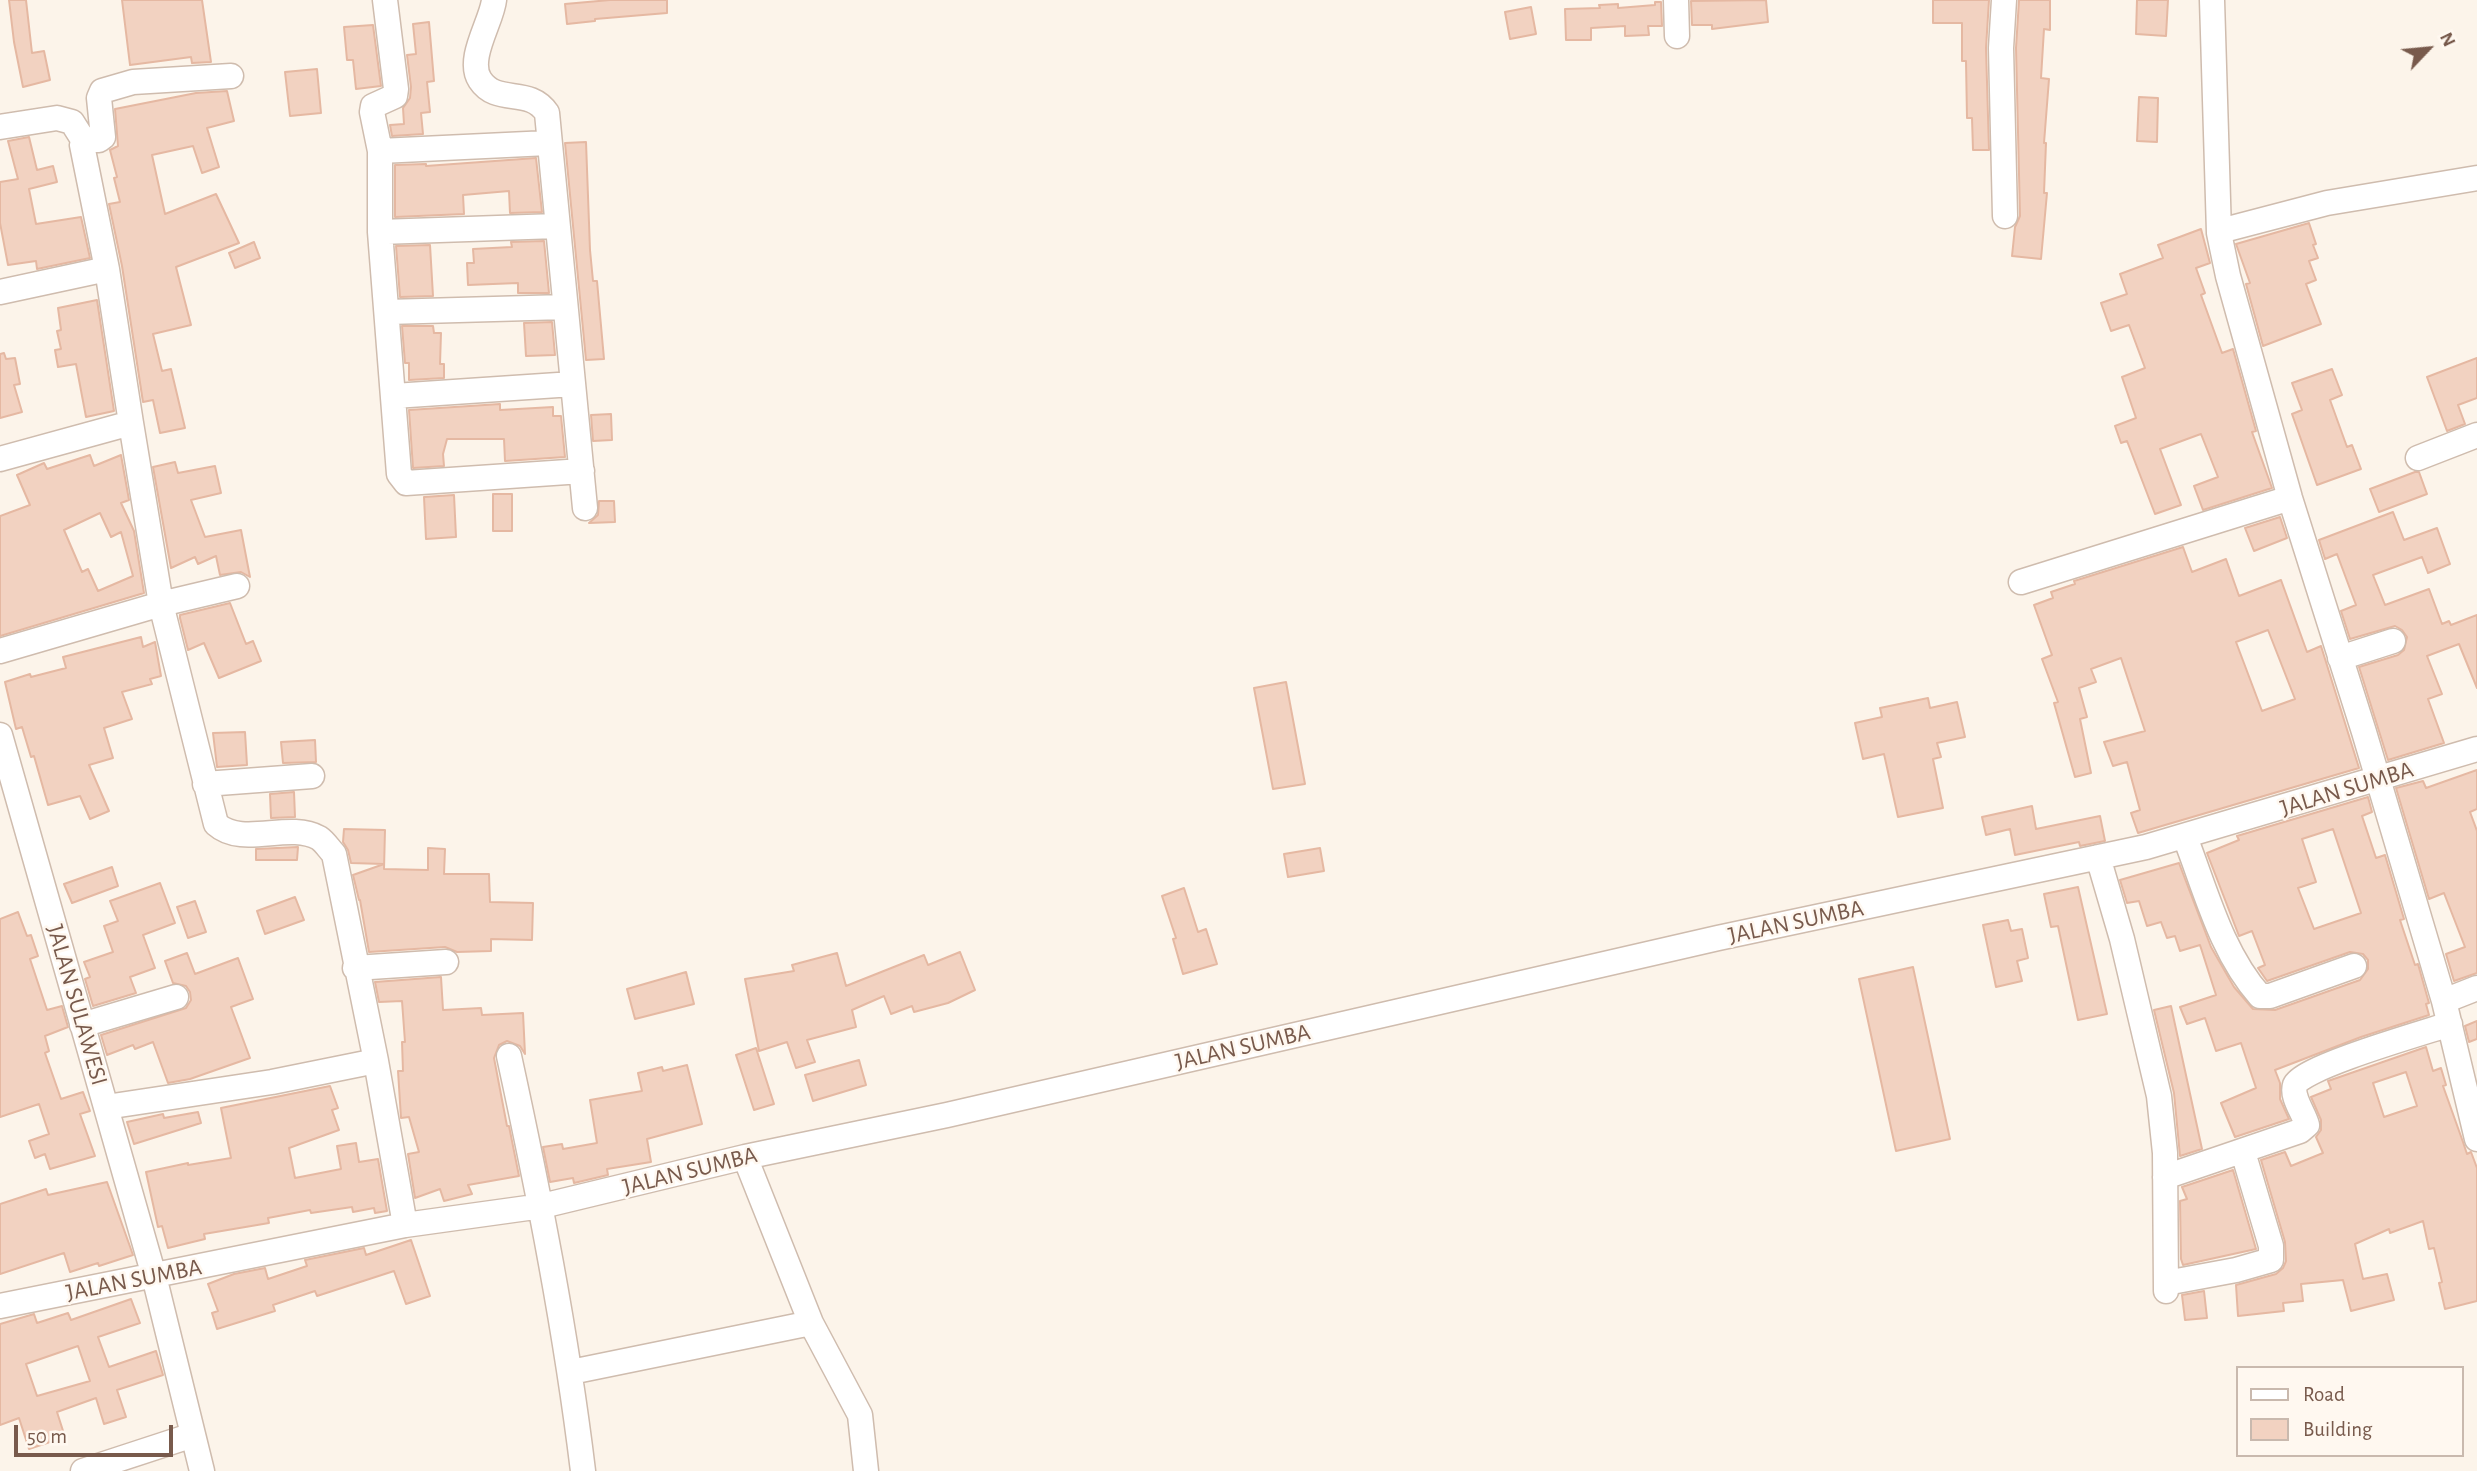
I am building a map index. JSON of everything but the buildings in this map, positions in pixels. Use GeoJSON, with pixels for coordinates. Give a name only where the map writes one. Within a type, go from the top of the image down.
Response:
{"type":"FeatureCollection","features":[{"type":"Feature","properties":{"kind":"street"},"geometry":{"type":"LineString","coordinates":[[385,0],[396,89],[395,96],[373,106],[372,112],[380,151],[380,232],[399,474],[406,483],[582,471]]}},
{"type":"Feature","properties":{"kind":"street"},"geometry":{"type":"LineString","coordinates":[[494,0],[482,32],[477,56],[478,78],[487,87],[505,96],[528,98],[540,103],[547,113],[585,508]]}},
{"type":"Feature","properties":{"kind":"street"},"geometry":{"type":"LineString","coordinates":[[1676,0],[1677,36]]}},
{"type":"Feature","properties":{"kind":"street"},"geometry":{"type":"LineString","coordinates":[[2004,0],[2001,48],[2005,216]]}},
{"type":"Feature","properties":{"kind":"street"},"geometry":{"type":"LineString","coordinates":[[2212,0],[2217,191],[2220,231],[2228,276],[2290,498],[2366,737],[2447,1012],[2477,1139]]}},
{"type":"Feature","properties":{"kind":"street"},"geometry":{"type":"LineString","coordinates":[[84,141],[99,140],[103,137],[99,98],[102,91],[133,82],[232,76]]}},
{"type":"Feature","properties":{"kind":"street"},"geometry":{"type":"LineString","coordinates":[[0,127],[57,118],[72,122],[84,141],[82,150],[107,269],[161,604],[216,824],[230,834],[292,833],[317,837],[334,855],[376,1061],[405,1225]]}},
{"type":"Feature","properties":{"kind":"street"},"geometry":{"type":"LineString","coordinates":[[380,151],[548,143]]}},
{"type":"Feature","properties":{"kind":"street"},"geometry":{"type":"LineString","coordinates":[[2220,231],[2327,203],[2477,178]]}},
{"type":"Feature","properties":{"kind":"street"},"geometry":{"type":"LineString","coordinates":[[380,232],[556,226]]}},
{"type":"Feature","properties":{"kind":"street"},"geometry":{"type":"LineString","coordinates":[[0,292],[107,269]]}},
{"type":"Feature","properties":{"kind":"street"},"geometry":{"type":"LineString","coordinates":[[387,312],[565,307]]}},
{"type":"Feature","properties":{"kind":"street"},"geometry":{"type":"LineString","coordinates":[[394,396],[573,384]]}},
{"type":"Feature","properties":{"kind":"street"},"geometry":{"type":"LineString","coordinates":[[0,458],[131,423]]}},
{"type":"Feature","properties":{"kind":"street"},"geometry":{"type":"LineString","coordinates":[[2418,458],[2477,435]]}},
{"type":"Feature","properties":{"kind":"street"},"geometry":{"type":"LineString","coordinates":[[2021,582],[2290,498]]}},
{"type":"Feature","properties":{"kind":"street"},"geometry":{"type":"LineString","coordinates":[[0,652],[161,604],[237,586]]}},
{"type":"Feature","properties":{"kind":"street"},"geometry":{"type":"LineString","coordinates":[[2340,658],[2393,641]]}},
{"type":"Feature","properties":{"kind":"street","name":"JALAN SULAWESI"},"geometry":{"type":"LineString","coordinates":[[0,735],[154,1276],[202,1471]]}},
{"type":"Feature","properties":{"kind":"street","name":"JALAN SUMBA"},"geometry":{"type":"LineString","coordinates":[[0,1306],[405,1225],[542,1206],[745,1157],[947,1115],[1718,938],[2098,857],[2185,837],[2477,749]]}},
{"type":"Feature","properties":{"kind":"street"},"geometry":{"type":"LineString","coordinates":[[205,784],[312,776]]}},
{"type":"Feature","properties":{"kind":"street"},"geometry":{"type":"LineString","coordinates":[[2185,837],[2229,950],[2260,996],[2270,996],[2354,966]]}},
{"type":"Feature","properties":{"kind":"street"},"geometry":{"type":"LineString","coordinates":[[2098,857],[2122,939],[2159,1096],[2165,1153],[2166,1287],[2271,1260],[2271,1246],[2243,1152]]}},
{"type":"Feature","properties":{"kind":"street"},"geometry":{"type":"LineString","coordinates":[[355,968],[446,962]]}},
{"type":"Feature","properties":{"kind":"street"},"geometry":{"type":"LineString","coordinates":[[2165,1177],[2300,1131],[2307,1125],[2295,1094],[2295,1085],[2302,1076],[2447,1012],[2477,988]]}},
{"type":"Feature","properties":{"kind":"street"},"geometry":{"type":"LineString","coordinates":[[82,1025],[176,996]]}},
{"type":"Feature","properties":{"kind":"street"},"geometry":{"type":"LineString","coordinates":[[509,1056],[542,1206],[571,1372],[583,1471]]}},
{"type":"Feature","properties":{"kind":"street"},"geometry":{"type":"LineString","coordinates":[[106,1107],[272,1083],[376,1061]]}},
{"type":"Feature","properties":{"kind":"street"},"geometry":{"type":"LineString","coordinates":[[745,1157],[811,1323],[860,1415],[866,1471]]}},
{"type":"Feature","properties":{"kind":"street"},"geometry":{"type":"LineString","coordinates":[[571,1372],[811,1323]]}},
{"type":"Feature","properties":{"kind":"street"},"geometry":{"type":"LineString","coordinates":[[83,1471],[193,1435]]}}]}
